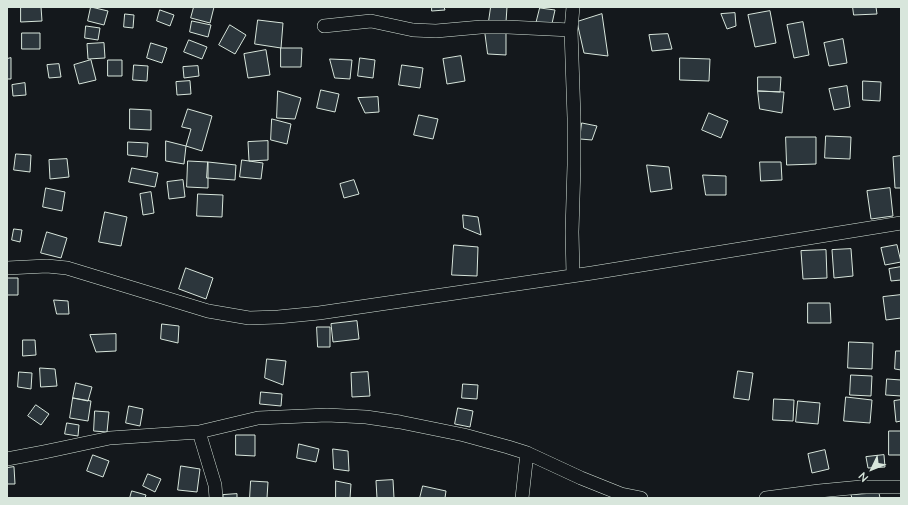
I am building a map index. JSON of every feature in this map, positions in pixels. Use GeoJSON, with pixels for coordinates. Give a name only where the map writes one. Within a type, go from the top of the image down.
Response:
{"type":"FeatureCollection","features":[{"type":"Feature","properties":{"kind":"street"},"geometry":{"type":"LineString","coordinates":[[573,7],[571,30],[574,118],[572,232],[573,275]]}},
{"type":"Feature","properties":{"kind":"street"},"geometry":{"type":"LineString","coordinates":[[324,26],[371,21],[413,30],[436,31],[481,27],[507,27],[571,30]]}},
{"type":"Feature","properties":{"kind":"street"},"geometry":{"type":"LineString","coordinates":[[7,268],[47,266],[67,268],[208,311],[249,318],[278,317],[319,313],[573,275],[901,223]]}},
{"type":"Feature","properties":{"kind":"street"},"geometry":{"type":"LineString","coordinates":[[7,459],[110,438],[199,432],[258,418],[327,415],[366,417],[464,434],[528,453],[580,478],[621,494],[641,498]]}},
{"type":"Feature","properties":{"kind":"street"},"geometry":{"type":"LineString","coordinates":[[199,432],[215,485],[216,498]]}},
{"type":"Feature","properties":{"kind":"street"},"geometry":{"type":"LineString","coordinates":[[522,498],[528,453]]}},
{"type":"Feature","properties":{"kind":"street"},"geometry":{"type":"LineString","coordinates":[[766,498],[819,494],[861,487],[901,487]]}},
{"type":"Feature","properties":{"kind":"building"},"geometry":{"type":"Polygon","coordinates":[[[21,7],[41,7],[42,21],[21,22],[21,7]]]}},
{"type":"Feature","properties":{"kind":"building"},"geometry":{"type":"Polygon","coordinates":[[[91,7],[108,11],[104,25],[88,21],[91,7]]]}},
{"type":"Feature","properties":{"kind":"building"},"geometry":{"type":"Polygon","coordinates":[[[194,7],[214,7],[210,23],[191,18],[194,7]]]}},
{"type":"Feature","properties":{"kind":"building"},"geometry":{"type":"Polygon","coordinates":[[[432,7],[444,7],[445,10],[432,11],[432,7]]]}},
{"type":"Feature","properties":{"kind":"building"},"geometry":{"type":"Polygon","coordinates":[[[491,7],[507,7],[506,22],[489,21],[491,7]]]}},
{"type":"Feature","properties":{"kind":"building"},"geometry":{"type":"Polygon","coordinates":[[[853,7],[876,7],[877,14],[854,15],[853,7]]]}},
{"type":"Feature","properties":{"kind":"building"},"geometry":{"type":"Polygon","coordinates":[[[540,8],[555,10],[551,28],[536,24],[540,8]]]}},
{"type":"Feature","properties":{"kind":"building"},"geometry":{"type":"Polygon","coordinates":[[[160,10],[174,15],[170,26],[157,21],[160,10]]]}},
{"type":"Feature","properties":{"kind":"building"},"geometry":{"type":"Polygon","coordinates":[[[770,11],[776,43],[755,47],[748,15],[770,11]]]}},
{"type":"Feature","properties":{"kind":"building"},"geometry":{"type":"Polygon","coordinates":[[[735,13],[736,26],[727,29],[721,14],[735,13]]]}},
{"type":"Feature","properties":{"kind":"building"},"geometry":{"type":"Polygon","coordinates":[[[125,14],[134,15],[133,28],[124,27],[125,14]]]}},
{"type":"Feature","properties":{"kind":"building"},"geometry":{"type":"Polygon","coordinates":[[[602,14],[608,56],[584,53],[577,22],[602,14]]]}},
{"type":"Feature","properties":{"kind":"building"},"geometry":{"type":"Polygon","coordinates":[[[258,20],[283,23],[281,48],[255,44],[258,20]]]}},
{"type":"Feature","properties":{"kind":"building"},"geometry":{"type":"Polygon","coordinates":[[[192,21],[211,25],[208,37],[190,32],[192,21]]]}},
{"type":"Feature","properties":{"kind":"building"},"geometry":{"type":"Polygon","coordinates":[[[803,22],[809,55],[794,58],[787,25],[803,22]]]}},
{"type":"Feature","properties":{"kind":"building"},"geometry":{"type":"Polygon","coordinates":[[[230,25],[246,35],[235,54],[219,45],[230,25]]]}},
{"type":"Feature","properties":{"kind":"building"},"geometry":{"type":"Polygon","coordinates":[[[86,26],[100,28],[98,40],[85,38],[86,26]]]}},
{"type":"Feature","properties":{"kind":"building"},"geometry":{"type":"Polygon","coordinates":[[[485,31],[506,33],[506,55],[488,54],[485,31]]]}},
{"type":"Feature","properties":{"kind":"building"},"geometry":{"type":"Polygon","coordinates":[[[22,33],[40,33],[40,49],[22,49],[22,33]]]}},
{"type":"Feature","properties":{"kind":"building"},"geometry":{"type":"Polygon","coordinates":[[[668,34],[672,49],[652,51],[649,35],[668,34]]]}},
{"type":"Feature","properties":{"kind":"building"},"geometry":{"type":"Polygon","coordinates":[[[843,39],[847,63],[829,66],[824,43],[843,39]]]}},
{"type":"Feature","properties":{"kind":"building"},"geometry":{"type":"Polygon","coordinates":[[[189,40],[207,47],[202,59],[184,52],[189,40]]]}},
{"type":"Feature","properties":{"kind":"building"},"geometry":{"type":"Polygon","coordinates":[[[104,43],[105,58],[88,59],[87,44],[104,43]]]}},
{"type":"Feature","properties":{"kind":"building"},"geometry":{"type":"Polygon","coordinates":[[[151,43],[167,48],[162,63],[147,58],[151,43]]]}},
{"type":"Feature","properties":{"kind":"building"},"geometry":{"type":"Polygon","coordinates":[[[281,48],[302,48],[301,67],[281,67],[281,48]]]}},
{"type":"Feature","properties":{"kind":"building"},"geometry":{"type":"Polygon","coordinates":[[[266,50],[270,75],[248,78],[244,54],[266,50]]]}},
{"type":"Feature","properties":{"kind":"building"},"geometry":{"type":"Polygon","coordinates":[[[461,56],[465,81],[447,84],[443,59],[461,56]]]}},
{"type":"Feature","properties":{"kind":"building"},"geometry":{"type":"Polygon","coordinates":[[[11,58],[11,79],[7,79],[7,59],[11,58]]]}},
{"type":"Feature","properties":{"kind":"building"},"geometry":{"type":"Polygon","coordinates":[[[360,58],[375,60],[373,78],[358,76],[360,58]]]}},
{"type":"Feature","properties":{"kind":"building"},"geometry":{"type":"Polygon","coordinates":[[[680,58],[710,59],[709,81],[680,80],[680,58]]]}},
{"type":"Feature","properties":{"kind":"building"},"geometry":{"type":"Polygon","coordinates":[[[330,59],[352,60],[350,79],[335,78],[330,59]]]}},
{"type":"Feature","properties":{"kind":"building"},"geometry":{"type":"Polygon","coordinates":[[[91,60],[96,80],[79,84],[74,65],[91,60]]]}},
{"type":"Feature","properties":{"kind":"building"},"geometry":{"type":"Polygon","coordinates":[[[108,60],[122,60],[122,76],[108,76],[108,60]]]}},
{"type":"Feature","properties":{"kind":"building"},"geometry":{"type":"Polygon","coordinates":[[[59,64],[61,77],[49,78],[47,65],[59,64]]]}},
{"type":"Feature","properties":{"kind":"building"},"geometry":{"type":"Polygon","coordinates":[[[134,65],[148,66],[147,81],[133,80],[134,65]]]}},
{"type":"Feature","properties":{"kind":"building"},"geometry":{"type":"Polygon","coordinates":[[[402,65],[423,68],[420,88],[399,85],[402,65]]]}},
{"type":"Feature","properties":{"kind":"building"},"geometry":{"type":"Polygon","coordinates":[[[198,66],[199,76],[184,78],[183,67],[198,66]]]}},
{"type":"Feature","properties":{"kind":"building"},"geometry":{"type":"Polygon","coordinates":[[[758,77],[781,77],[780,92],[758,91],[758,77]]]}},
{"type":"Feature","properties":{"kind":"building"},"geometry":{"type":"Polygon","coordinates":[[[190,81],[191,94],[177,95],[176,82],[190,81]]]}},
{"type":"Feature","properties":{"kind":"building"},"geometry":{"type":"Polygon","coordinates":[[[863,81],[881,82],[880,101],[863,100],[863,81]]]}},
{"type":"Feature","properties":{"kind":"building"},"geometry":{"type":"Polygon","coordinates":[[[25,83],[26,95],[13,96],[12,85],[25,83]]]}},
{"type":"Feature","properties":{"kind":"building"},"geometry":{"type":"Polygon","coordinates":[[[847,86],[850,107],[834,110],[829,89],[847,86]]]}},
{"type":"Feature","properties":{"kind":"building"},"geometry":{"type":"Polygon","coordinates":[[[321,90],[339,94],[335,112],[317,108],[321,90]]]}},
{"type":"Feature","properties":{"kind":"building"},"geometry":{"type":"Polygon","coordinates":[[[278,91],[301,98],[295,119],[277,118],[278,91]]]}},
{"type":"Feature","properties":{"kind":"building"},"geometry":{"type":"Polygon","coordinates":[[[758,91],[784,92],[782,113],[760,109],[758,91]]]}},
{"type":"Feature","properties":{"kind":"building"},"geometry":{"type":"Polygon","coordinates":[[[378,97],[379,112],[365,113],[358,98],[378,97]]]}},
{"type":"Feature","properties":{"kind":"building"},"geometry":{"type":"Polygon","coordinates":[[[130,109],[151,110],[151,130],[130,129],[130,109]]]}},
{"type":"Feature","properties":{"kind":"building"},"geometry":{"type":"Polygon","coordinates":[[[188,109],[212,116],[202,151],[186,146],[191,129],[182,127],[188,109]]]}},
{"type":"Feature","properties":{"kind":"building"},"geometry":{"type":"Polygon","coordinates":[[[709,113],[728,121],[721,138],[702,130],[709,113]]]}},
{"type":"Feature","properties":{"kind":"building"},"geometry":{"type":"Polygon","coordinates":[[[419,115],[438,119],[433,139],[414,135],[419,115]]]}},
{"type":"Feature","properties":{"kind":"building"},"geometry":{"type":"Polygon","coordinates":[[[272,119],[291,124],[287,144],[271,140],[272,119]]]}},
{"type":"Feature","properties":{"kind":"building"},"geometry":{"type":"Polygon","coordinates":[[[582,123],[597,126],[592,140],[580,139],[582,123]]]}},
{"type":"Feature","properties":{"kind":"building"},"geometry":{"type":"Polygon","coordinates":[[[826,136],[851,137],[850,159],[825,158],[826,136]]]}},
{"type":"Feature","properties":{"kind":"building"},"geometry":{"type":"Polygon","coordinates":[[[786,137],[816,137],[816,164],[787,165],[786,137]]]}},
{"type":"Feature","properties":{"kind":"building"},"geometry":{"type":"Polygon","coordinates":[[[166,141],[186,146],[184,164],[166,161],[166,141]]]}},
{"type":"Feature","properties":{"kind":"building"},"geometry":{"type":"Polygon","coordinates":[[[268,141],[268,160],[249,161],[248,142],[268,141]]]}},
{"type":"Feature","properties":{"kind":"building"},"geometry":{"type":"Polygon","coordinates":[[[128,142],[148,143],[147,157],[128,155],[128,142]]]}},
{"type":"Feature","properties":{"kind":"building"},"geometry":{"type":"Polygon","coordinates":[[[16,154],[31,155],[30,172],[14,170],[16,154]]]}},
{"type":"Feature","properties":{"kind":"building"},"geometry":{"type":"Polygon","coordinates":[[[901,156],[901,188],[895,188],[893,157],[901,156]]]}},
{"type":"Feature","properties":{"kind":"building"},"geometry":{"type":"Polygon","coordinates":[[[67,159],[69,177],[50,179],[49,160],[67,159]]]}},
{"type":"Feature","properties":{"kind":"building"},"geometry":{"type":"Polygon","coordinates":[[[242,160],[263,163],[261,179],[240,177],[242,160]]]}},
{"type":"Feature","properties":{"kind":"building"},"geometry":{"type":"Polygon","coordinates":[[[188,161],[208,162],[208,188],[187,187],[188,161]]]}},
{"type":"Feature","properties":{"kind":"building"},"geometry":{"type":"Polygon","coordinates":[[[208,162],[236,165],[235,180],[207,178],[208,162]]]}},
{"type":"Feature","properties":{"kind":"building"},"geometry":{"type":"Polygon","coordinates":[[[760,162],[781,162],[782,180],[761,181],[760,162]]]}},
{"type":"Feature","properties":{"kind":"building"},"geometry":{"type":"Polygon","coordinates":[[[647,165],[669,167],[672,189],[651,192],[647,165]]]}},
{"type":"Feature","properties":{"kind":"building"},"geometry":{"type":"Polygon","coordinates":[[[132,168],[158,173],[155,187],[129,182],[132,168]]]}},
{"type":"Feature","properties":{"kind":"building"},"geometry":{"type":"Polygon","coordinates":[[[703,175],[726,176],[726,195],[706,195],[703,175]]]}},
{"type":"Feature","properties":{"kind":"building"},"geometry":{"type":"Polygon","coordinates":[[[183,180],[185,197],[169,199],[167,182],[183,180]]]}},
{"type":"Feature","properties":{"kind":"building"},"geometry":{"type":"Polygon","coordinates":[[[354,180],[359,194],[344,198],[340,184],[354,180]]]}},
{"type":"Feature","properties":{"kind":"building"},"geometry":{"type":"Polygon","coordinates":[[[46,188],[65,192],[62,211],[43,207],[46,188]]]}},
{"type":"Feature","properties":{"kind":"building"},"geometry":{"type":"Polygon","coordinates":[[[890,188],[893,216],[871,219],[867,191],[890,188]]]}},
{"type":"Feature","properties":{"kind":"building"},"geometry":{"type":"Polygon","coordinates":[[[151,192],[154,213],[143,215],[140,194],[151,192]]]}},
{"type":"Feature","properties":{"kind":"building"},"geometry":{"type":"Polygon","coordinates":[[[198,194],[223,195],[222,217],[197,216],[198,194]]]}},
{"type":"Feature","properties":{"kind":"building"},"geometry":{"type":"Polygon","coordinates":[[[105,212],[127,217],[121,246],[99,242],[105,212]]]}},
{"type":"Feature","properties":{"kind":"building"},"geometry":{"type":"Polygon","coordinates":[[[463,215],[478,217],[481,235],[464,228],[463,215]]]}},
{"type":"Feature","properties":{"kind":"building"},"geometry":{"type":"Polygon","coordinates":[[[14,229],[22,230],[20,242],[12,240],[14,229]]]}},
{"type":"Feature","properties":{"kind":"building"},"geometry":{"type":"Polygon","coordinates":[[[47,232],[67,238],[61,258],[41,253],[47,232]]]}},
{"type":"Feature","properties":{"kind":"building"},"geometry":{"type":"Polygon","coordinates":[[[454,245],[478,247],[477,276],[452,275],[454,245]]]}},
{"type":"Feature","properties":{"kind":"building"},"geometry":{"type":"Polygon","coordinates":[[[897,245],[901,262],[885,265],[881,248],[897,245]]]}},
{"type":"Feature","properties":{"kind":"building"},"geometry":{"type":"Polygon","coordinates":[[[851,249],[853,276],[834,278],[832,250],[851,249]]]}},
{"type":"Feature","properties":{"kind":"building"},"geometry":{"type":"Polygon","coordinates":[[[826,250],[827,278],[803,279],[801,251],[826,250]]]}},
{"type":"Feature","properties":{"kind":"building"},"geometry":{"type":"Polygon","coordinates":[[[901,267],[901,280],[891,281],[889,269],[901,267]]]}},
{"type":"Feature","properties":{"kind":"building"},"geometry":{"type":"Polygon","coordinates":[[[186,268],[213,278],[206,299],[179,289],[186,268]]]}},
{"type":"Feature","properties":{"kind":"building"},"geometry":{"type":"Polygon","coordinates":[[[7,278],[18,278],[18,295],[7,295],[7,278]]]}},
{"type":"Feature","properties":{"kind":"building"},"geometry":{"type":"Polygon","coordinates":[[[901,295],[901,318],[886,320],[883,297],[901,295]]]}},
{"type":"Feature","properties":{"kind":"building"},"geometry":{"type":"Polygon","coordinates":[[[54,300],[68,301],[69,314],[57,314],[54,300]]]}},
{"type":"Feature","properties":{"kind":"building"},"geometry":{"type":"Polygon","coordinates":[[[808,303],[830,303],[831,323],[808,323],[808,303]]]}},
{"type":"Feature","properties":{"kind":"building"},"geometry":{"type":"Polygon","coordinates":[[[357,321],[359,339],[333,342],[331,324],[357,321]]]}},
{"type":"Feature","properties":{"kind":"building"},"geometry":{"type":"Polygon","coordinates":[[[162,324],[179,326],[178,343],[161,339],[162,324]]]}},
{"type":"Feature","properties":{"kind":"building"},"geometry":{"type":"Polygon","coordinates":[[[317,327],[330,327],[330,347],[318,347],[317,327]]]}},
{"type":"Feature","properties":{"kind":"building"},"geometry":{"type":"Polygon","coordinates":[[[116,334],[116,351],[96,352],[90,335],[116,334]]]}},
{"type":"Feature","properties":{"kind":"building"},"geometry":{"type":"Polygon","coordinates":[[[23,340],[35,340],[36,355],[23,356],[23,340]]]}},
{"type":"Feature","properties":{"kind":"building"},"geometry":{"type":"Polygon","coordinates":[[[849,342],[873,343],[872,369],[848,368],[849,342]]]}},
{"type":"Feature","properties":{"kind":"building"},"geometry":{"type":"Polygon","coordinates":[[[896,351],[901,351],[901,370],[895,369],[896,351]]]}},
{"type":"Feature","properties":{"kind":"building"},"geometry":{"type":"Polygon","coordinates":[[[267,359],[286,361],[283,385],[265,378],[267,359]]]}},
{"type":"Feature","properties":{"kind":"building"},"geometry":{"type":"Polygon","coordinates":[[[40,368],[55,369],[57,386],[41,387],[40,368]]]}},
{"type":"Feature","properties":{"kind":"building"},"geometry":{"type":"Polygon","coordinates":[[[738,371],[753,373],[749,400],[734,398],[738,371]]]}},
{"type":"Feature","properties":{"kind":"building"},"geometry":{"type":"Polygon","coordinates":[[[19,372],[32,373],[31,389],[18,387],[19,372]]]}},
{"type":"Feature","properties":{"kind":"building"},"geometry":{"type":"Polygon","coordinates":[[[368,372],[370,396],[352,397],[351,373],[368,372]]]}},
{"type":"Feature","properties":{"kind":"building"},"geometry":{"type":"Polygon","coordinates":[[[851,375],[872,376],[871,396],[850,395],[851,375]]]}},
{"type":"Feature","properties":{"kind":"building"},"geometry":{"type":"Polygon","coordinates":[[[887,379],[901,380],[901,396],[886,395],[887,379]]]}},
{"type":"Feature","properties":{"kind":"building"},"geometry":{"type":"Polygon","coordinates":[[[76,383],[92,387],[88,401],[73,398],[76,383]]]}},
{"type":"Feature","properties":{"kind":"building"},"geometry":{"type":"Polygon","coordinates":[[[463,384],[478,385],[477,399],[462,398],[463,384]]]}},
{"type":"Feature","properties":{"kind":"building"},"geometry":{"type":"Polygon","coordinates":[[[261,392],[282,394],[281,406],[260,404],[261,392]]]}},
{"type":"Feature","properties":{"kind":"building"},"geometry":{"type":"Polygon","coordinates":[[[846,397],[872,400],[870,423],[844,421],[846,397]]]}},
{"type":"Feature","properties":{"kind":"building"},"geometry":{"type":"Polygon","coordinates":[[[73,398],[91,401],[88,421],[70,418],[73,398]]]}},
{"type":"Feature","properties":{"kind":"building"},"geometry":{"type":"Polygon","coordinates":[[[774,399],[794,400],[793,421],[773,420],[774,399]]]}},
{"type":"Feature","properties":{"kind":"building"},"geometry":{"type":"Polygon","coordinates":[[[901,400],[901,421],[896,422],[894,401],[901,400]]]}},
{"type":"Feature","properties":{"kind":"building"},"geometry":{"type":"Polygon","coordinates":[[[798,401],[820,403],[818,424],[796,422],[798,401]]]}},
{"type":"Feature","properties":{"kind":"building"},"geometry":{"type":"Polygon","coordinates":[[[36,405],[49,414],[41,425],[28,416],[36,405]]]}},
{"type":"Feature","properties":{"kind":"building"},"geometry":{"type":"Polygon","coordinates":[[[129,406],[143,409],[140,426],[126,423],[129,406]]]}},
{"type":"Feature","properties":{"kind":"building"},"geometry":{"type":"Polygon","coordinates":[[[458,408],[473,411],[470,427],[455,424],[458,408]]]}},
{"type":"Feature","properties":{"kind":"building"},"geometry":{"type":"Polygon","coordinates":[[[95,411],[109,412],[107,432],[94,431],[95,411]]]}},
{"type":"Feature","properties":{"kind":"building"},"geometry":{"type":"Polygon","coordinates":[[[67,423],[79,425],[78,436],[65,434],[67,423]]]}},
{"type":"Feature","properties":{"kind":"building"},"geometry":{"type":"Polygon","coordinates":[[[889,431],[901,431],[901,455],[889,455],[889,431]]]}},
{"type":"Feature","properties":{"kind":"building"},"geometry":{"type":"Polygon","coordinates":[[[236,435],[255,435],[255,456],[236,455],[236,435]]]}},
{"type":"Feature","properties":{"kind":"building"},"geometry":{"type":"Polygon","coordinates":[[[299,444],[319,449],[316,462],[297,458],[299,444]]]}},
{"type":"Feature","properties":{"kind":"building"},"geometry":{"type":"Polygon","coordinates":[[[333,449],[348,451],[349,471],[334,469],[333,449]]]}},
{"type":"Feature","properties":{"kind":"building"},"geometry":{"type":"Polygon","coordinates":[[[825,450],[829,469],[812,473],[808,454],[825,450]]]}},
{"type":"Feature","properties":{"kind":"building"},"geometry":{"type":"Polygon","coordinates":[[[93,455],[109,461],[103,477],[87,471],[93,455]]]}},
{"type":"Feature","properties":{"kind":"building"},"geometry":{"type":"Polygon","coordinates":[[[884,455],[885,467],[868,468],[866,457],[884,455]]]}},
{"type":"Feature","properties":{"kind":"building"},"geometry":{"type":"Polygon","coordinates":[[[181,466],[200,469],[197,492],[178,490],[181,466]]]}},
{"type":"Feature","properties":{"kind":"building"},"geometry":{"type":"Polygon","coordinates":[[[14,467],[15,484],[7,484],[7,468],[14,467]]]}},
{"type":"Feature","properties":{"kind":"building"},"geometry":{"type":"Polygon","coordinates":[[[148,474],[161,479],[155,492],[143,486],[148,474]]]}},
{"type":"Feature","properties":{"kind":"building"},"geometry":{"type":"Polygon","coordinates":[[[393,480],[394,498],[377,498],[376,481],[393,480]]]}},
{"type":"Feature","properties":{"kind":"building"},"geometry":{"type":"Polygon","coordinates":[[[251,481],[268,482],[267,498],[250,498],[251,481]]]}},
{"type":"Feature","properties":{"kind":"building"},"geometry":{"type":"Polygon","coordinates":[[[336,481],[351,484],[350,498],[336,498],[336,481]]]}},
{"type":"Feature","properties":{"kind":"building"},"geometry":{"type":"Polygon","coordinates":[[[423,486],[446,491],[445,498],[420,498],[423,486]]]}},
{"type":"Feature","properties":{"kind":"building"},"geometry":{"type":"Polygon","coordinates":[[[132,491],[146,495],[145,498],[130,498],[132,491]]]}},
{"type":"Feature","properties":{"kind":"building"},"geometry":{"type":"Polygon","coordinates":[[[879,493],[880,498],[852,498],[851,495],[879,493]]]}},
{"type":"Feature","properties":{"kind":"building"},"geometry":{"type":"Polygon","coordinates":[[[237,494],[237,498],[223,498],[223,495],[237,494]]]}}]}
